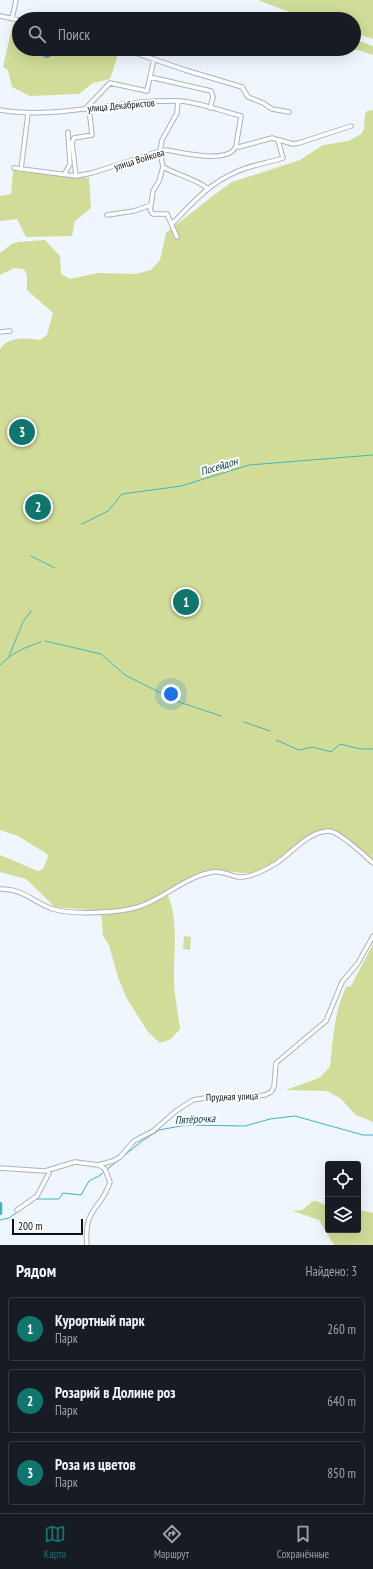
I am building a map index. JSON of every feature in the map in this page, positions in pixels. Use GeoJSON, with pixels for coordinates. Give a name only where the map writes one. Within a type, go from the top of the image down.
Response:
{"type":"FeatureCollection","features":[{"type":"Feature","properties":{"kind":"street"},"geometry":{"type":"LineString","coordinates":[[13,12],[16,0]]}},
{"type":"Feature","properties":{"kind":"street"},"geometry":{"type":"LineString","coordinates":[[0,16],[12,18]]}},
{"type":"Feature","properties":{"kind":"street"},"geometry":{"type":"LineString","coordinates":[[145,56],[242,87],[248,97],[263,103],[272,109],[289,112]]}},
{"type":"Feature","properties":{"kind":"street"},"geometry":{"type":"LineString","coordinates":[[14,168],[65,173],[76,176],[72,143],[74,138],[92,135],[87,108],[110,83],[147,91],[154,59]]}},
{"type":"Feature","properties":{"kind":"street"},"geometry":{"type":"LineString","coordinates":[[150,76],[211,90],[212,97],[210,108]]}},
{"type":"Feature","properties":{"kind":"street"},"geometry":{"type":"LineString","coordinates":[[177,237],[167,214],[151,213],[151,205],[153,191],[159,181],[163,167],[160,151],[164,135],[177,113],[178,101]]}},
{"type":"Feature","properties":{"kind":"street","name":"улица Декабристов"},"geometry":{"type":"LineString","coordinates":[[0,110],[28,114],[145,102],[178,101],[241,116],[236,146]]}},
{"type":"Feature","properties":{"kind":"street"},"geometry":{"type":"LineString","coordinates":[[21,169],[28,114]]}},
{"type":"Feature","properties":{"kind":"street"},"geometry":{"type":"LineString","coordinates":[[236,146],[239,147],[272,138],[293,144],[299,143],[351,126]]}},
{"type":"Feature","properties":{"kind":"street"},"geometry":{"type":"LineString","coordinates":[[65,173],[70,164],[68,132]]}},
{"type":"Feature","properties":{"kind":"street"},"geometry":{"type":"LineString","coordinates":[[171,222],[174,222],[207,188],[237,171],[283,158],[278,140]]}},
{"type":"Feature","properties":{"kind":"street","name":"улица Войкова"},"geometry":{"type":"LineString","coordinates":[[76,176],[92,173],[160,151],[166,150],[209,156],[221,156],[231,151],[236,146]]}},
{"type":"Feature","properties":{"kind":"street"},"geometry":{"type":"LineString","coordinates":[[163,167],[179,176],[198,181],[207,188]]}},
{"type":"Feature","properties":{"kind":"street"},"geometry":{"type":"LineString","coordinates":[[107,215],[134,211],[151,205]]}},
{"type":"Feature","properties":{"kind":"street"},"geometry":{"type":"LineString","coordinates":[[0,332],[10,331]]}},
{"type":"Feature","properties":{"kind":"street"},"geometry":{"type":"LineString","coordinates":[[0,889],[18,891],[54,910],[107,912],[129,909],[145,904],[210,872],[223,872],[244,877],[263,870],[276,864],[302,843],[328,831],[336,833],[373,863]]}},
{"type":"Feature","properties":{"kind":"street","name":"Прудная улица"},"geometry":{"type":"LineString","coordinates":[[0,1168],[40,1171],[49,1170],[75,1162],[98,1165],[120,1158],[134,1141],[153,1131],[172,1114],[193,1100],[211,1097],[247,1097],[265,1095],[270,1092],[274,1087],[276,1063],[326,1021],[342,982],[358,962],[373,936]]}},
{"type":"Feature","properties":{"kind":"street"},"geometry":{"type":"LineString","coordinates":[[87,1245],[88,1221],[94,1208],[107,1190],[110,1182],[105,1169],[98,1165]]}},
{"type":"Feature","properties":{"kind":"street"},"geometry":{"type":"LineString","coordinates":[[17,1210],[37,1196],[49,1173],[49,1170]]}},
{"type":"Feature","properties":{"kind":"green space"},"geometry":{"type":"Polygon","coordinates":[[[258,0],[373,0],[373,39],[361,35],[361,12],[290,12],[258,0]]]}},
{"type":"Feature","properties":{"kind":"green space"},"geometry":{"type":"Polygon","coordinates":[[[12,27],[12,56],[118,56],[110,79],[93,83],[79,94],[30,96],[12,87],[8,70],[3,67],[12,27]]]}},
{"type":"Feature","properties":{"kind":"green space"},"geometry":{"type":"Polygon","coordinates":[[[361,42],[373,46],[373,55],[361,51],[361,42]]]}},
{"type":"Feature","properties":{"kind":"green space"},"geometry":{"type":"Polygon","coordinates":[[[373,110],[373,861],[336,832],[325,830],[298,844],[275,862],[250,873],[217,870],[166,892],[173,913],[175,936],[174,983],[180,1029],[171,1039],[160,1043],[148,1032],[126,997],[118,977],[109,945],[103,936],[101,911],[55,907],[26,879],[0,872],[0,855],[38,871],[43,869],[48,856],[18,836],[0,830],[0,349],[8,342],[13,340],[40,340],[47,335],[53,313],[27,290],[27,275],[24,269],[14,268],[0,275],[0,253],[12,244],[18,242],[45,240],[60,256],[61,274],[70,279],[98,273],[136,274],[151,270],[160,260],[166,233],[232,182],[300,160],[323,145],[349,141],[361,134],[364,129],[365,114],[367,111],[373,110]]]}},
{"type":"Feature","properties":{"kind":"green space"},"geometry":{"type":"Polygon","coordinates":[[[13,171],[89,178],[91,208],[75,221],[72,236],[26,237],[17,219],[0,221],[0,196],[11,194],[13,171]]]}},
{"type":"Feature","properties":{"kind":"green space"},"geometry":{"type":"Polygon","coordinates":[[[184,936],[191,937],[190,950],[183,949],[184,936]]]}},
{"type":"Feature","properties":{"kind":"green space"},"geometry":{"type":"Polygon","coordinates":[[[373,944],[373,1122],[356,1115],[340,1098],[327,1091],[286,1090],[319,1078],[330,1067],[335,1026],[342,997],[346,987],[351,986],[373,944]]]}},
{"type":"Feature","properties":{"kind":"green space"},"geometry":{"type":"Polygon","coordinates":[[[313,1201],[325,1205],[325,1230],[319,1220],[293,1211],[302,1210],[313,1201]]]}},
{"type":"Feature","properties":{"kind":"green space"},"geometry":{"type":"Polygon","coordinates":[[[361,1211],[373,1213],[373,1245],[334,1245],[327,1233],[361,1233],[361,1211]]]}},
{"type":"Feature","properties":{"kind":"waterway","name":"Посейдон"},"geometry":{"type":"LineString","coordinates":[[82,524],[108,511],[122,494],[181,486],[249,465],[373,455]]}},
{"type":"Feature","properties":{"kind":"waterway"},"geometry":{"type":"LineString","coordinates":[[31,556],[55,568]]}},
{"type":"Feature","properties":{"kind":"waterway"},"geometry":{"type":"LineString","coordinates":[[9,656],[23,622],[31,611]]}},
{"type":"Feature","properties":{"kind":"waterway"},"geometry":{"type":"LineString","coordinates":[[45,641],[101,654],[125,675],[179,702],[221,716]]}},
{"type":"Feature","properties":{"kind":"waterway"},"geometry":{"type":"LineString","coordinates":[[0,665],[19,651],[41,642]]}},
{"type":"Feature","properties":{"kind":"waterway"},"geometry":{"type":"LineString","coordinates":[[244,722],[270,731]]}},
{"type":"Feature","properties":{"kind":"waterway"},"geometry":{"type":"LineString","coordinates":[[276,740],[299,750],[313,747],[331,752],[340,744],[361,749],[373,749]]}},
{"type":"Feature","properties":{"kind":"waterway","name":"Пятёрочка"},"geometry":{"type":"LineString","coordinates":[[0,1220],[9,1218],[36,1199],[59,1199],[63,1193],[81,1195],[89,1181],[99,1176],[142,1141],[159,1130],[186,1125],[245,1126],[270,1119],[295,1116],[363,1135],[373,1135]]}},
{"type":"Feature","properties":{"kind":"waterway"},"geometry":{"type":"LineString","coordinates":[[0,1204],[0,1213]]}},
{"type":"Feature","properties":{"kind":"place","name":"Роза из цветов"},"geometry":{"type":"Point","coordinates":[22,432]}},
{"type":"Feature","properties":{"kind":"place","name":"Розарий в Долине роз"},"geometry":{"type":"Point","coordinates":[38,507]}},
{"type":"Feature","properties":{"kind":"place","name":"Курортный парк"},"geometry":{"type":"Point","coordinates":[186,602]}}]}
